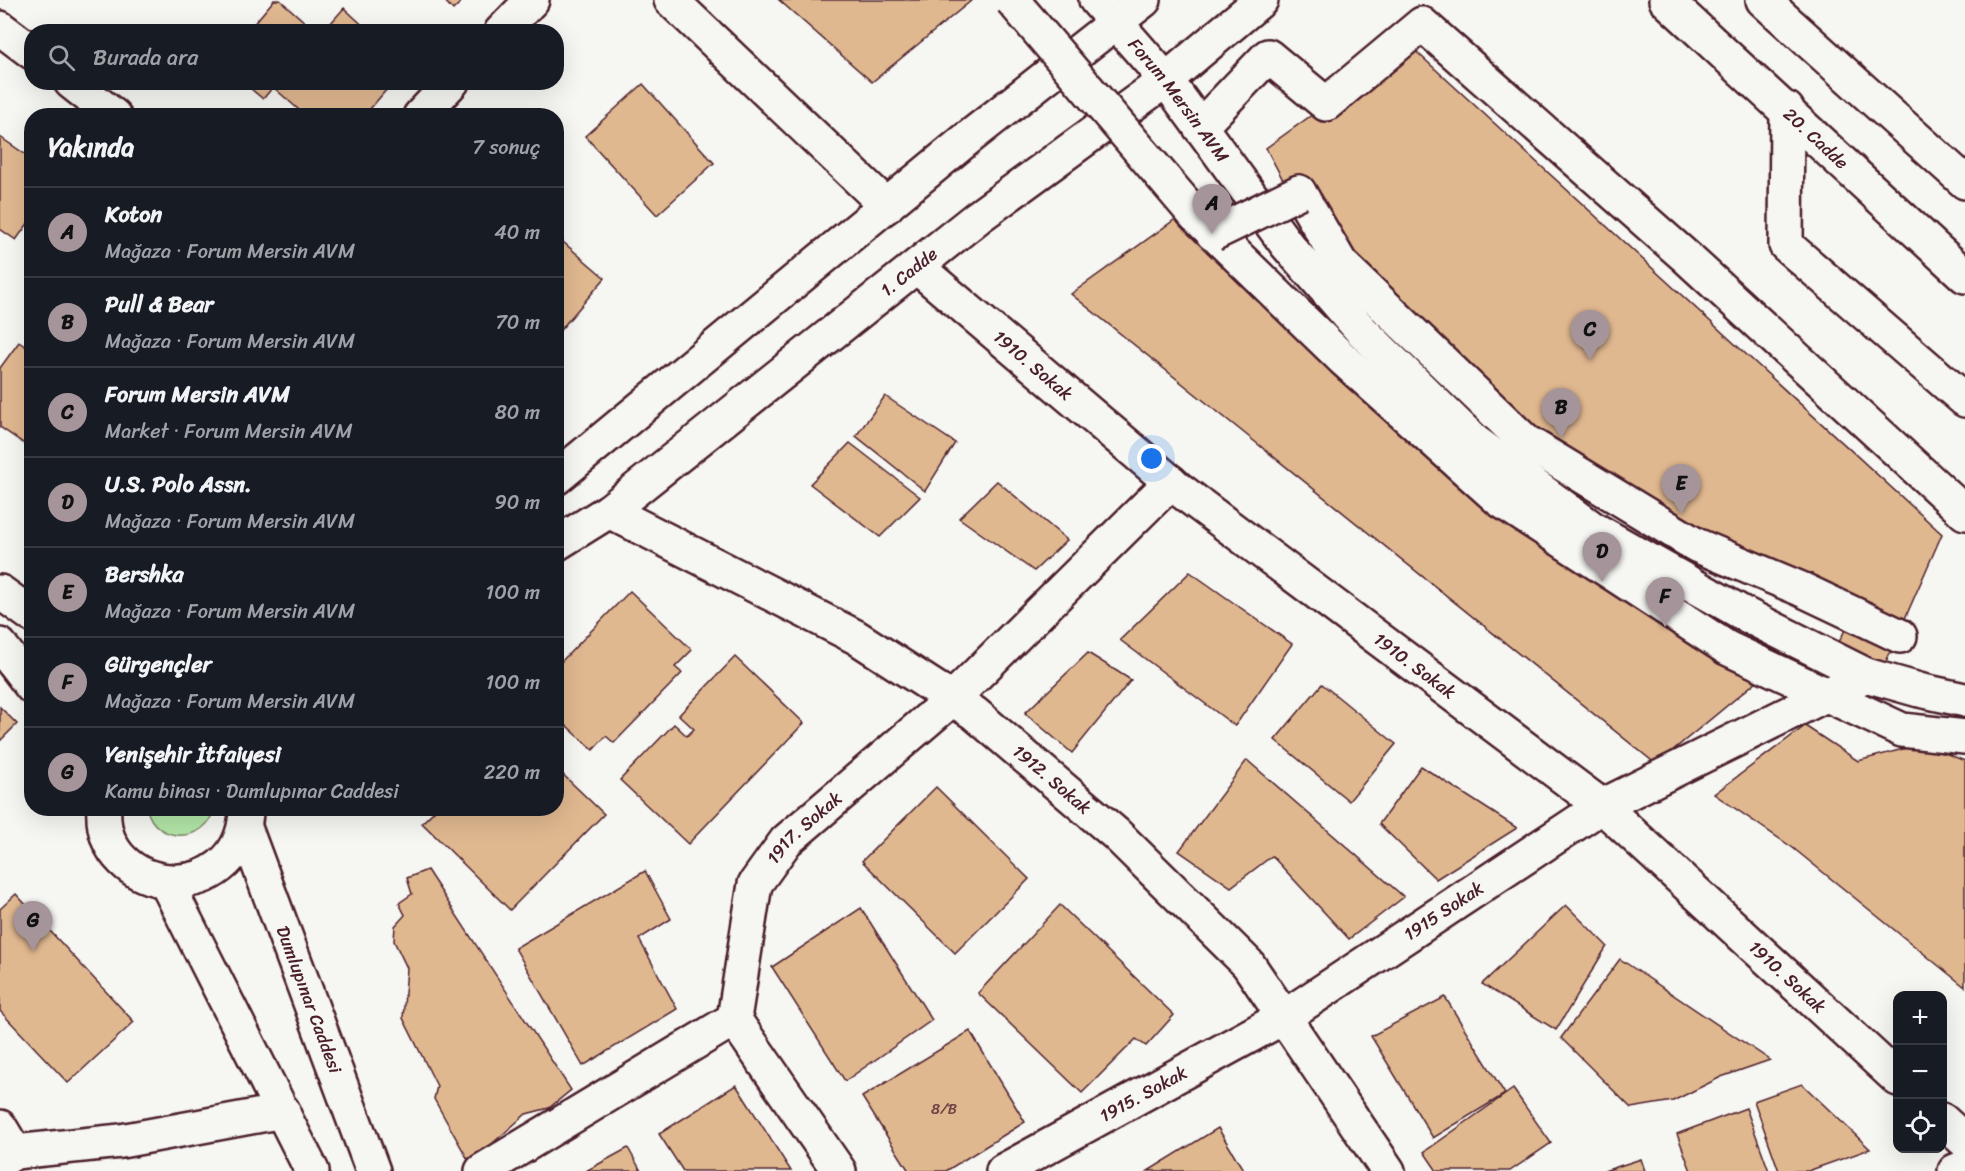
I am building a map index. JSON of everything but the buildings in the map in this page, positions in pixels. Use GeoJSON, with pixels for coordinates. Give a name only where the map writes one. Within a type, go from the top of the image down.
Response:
{"type":"FeatureCollection","features":[{"type":"Feature","properties":{"kind":"street"},"geometry":{"type":"LineString","coordinates":[[509,24],[532,0]]}},
{"type":"Feature","properties":{"kind":"street"},"geometry":{"type":"LineString","coordinates":[[671,0],[887,206]]}},
{"type":"Feature","properties":{"kind":"street"},"geometry":{"type":"LineString","coordinates":[[1012,0],[1204,224],[1343,359],[1500,500],[1727,648],[1902,730],[1965,737]]}},
{"type":"Feature","properties":{"kind":"street"},"geometry":{"type":"LineString","coordinates":[[564,469],[887,206],[1106,11],[1144,0]]}},
{"type":"Feature","properties":{"kind":"street","name":"1. Cadde"},"geometry":{"type":"LineString","coordinates":[[564,539],[609,511],[978,217],[1166,80],[1261,0]]}},
{"type":"Feature","properties":{"kind":"street","name":"20. Cadde"},"geometry":{"type":"LineString","coordinates":[[1666,0],[1787,108],[1965,276]]}},
{"type":"Feature","properties":{"kind":"street"},"geometry":{"type":"LineString","coordinates":[[1764,0],[1965,182]]}},
{"type":"Feature","properties":{"kind":"street","name":"Forum Mersin AVM"},"geometry":{"type":"LineString","coordinates":[[1106,11],[1166,80],[1287,244],[1361,330],[1473,441],[1592,528],[1744,614],[1866,675],[1918,690],[1965,700]]}},
{"type":"Feature","properties":{"kind":"street"},"geometry":{"type":"LineString","coordinates":[[1200,127],[1268,56],[1326,104],[1422,24],[1685,256],[1965,513]]}},
{"type":"Feature","properties":{"kind":"street"},"geometry":{"type":"LineString","coordinates":[[0,28],[24,46]]}},
{"type":"Feature","properties":{"kind":"street"},"geometry":{"type":"LineString","coordinates":[[81,90],[104,108]]}},
{"type":"Feature","properties":{"kind":"street"},"geometry":{"type":"LineString","coordinates":[[428,108],[444,90]]}},
{"type":"Feature","properties":{"kind":"street"},"geometry":{"type":"LineString","coordinates":[[1787,108],[1786,244],[1965,400]]}},
{"type":"Feature","properties":{"kind":"street"},"geometry":{"type":"LineString","coordinates":[[1204,224],[1299,192],[1341,264],[1525,441],[1696,545],[1801,589],[1900,636]]}},
{"type":"Feature","properties":{"kind":"street","name":"1910. Sokak"},"geometry":{"type":"LineString","coordinates":[[917,267],[1171,482],[1602,806],[1893,1074]]}},
{"type":"Feature","properties":{"kind":"street","name":"1917. Sokak"},"geometry":{"type":"LineString","coordinates":[[734,1019],[755,884],[786,841],[952,699],[1171,482]]}},
{"type":"Feature","properties":{"kind":"street","name":"1912. Sokak"},"geometry":{"type":"LineString","coordinates":[[609,511],[856,637],[974,713],[1116,834],[1248,964],[1388,1171]]}},
{"type":"Feature","properties":{"kind":"street"},"geometry":{"type":"LineString","coordinates":[[0,645],[24,676]]}},
{"type":"Feature","properties":{"kind":"street","name":"1915 Sokak"},"geometry":{"type":"LineString","coordinates":[[1284,1017],[1602,806],[1866,675]]}},
{"type":"Feature","properties":{"kind":"street"},"geometry":{"type":"LineString","coordinates":[[105,816],[109,839],[122,860],[142,875],[166,882],[186,882],[206,876],[224,864],[237,848],[248,816]]}},
{"type":"Feature","properties":{"kind":"street","name":"Dumlupınar Caddesi"},"geometry":{"type":"LineString","coordinates":[[248,816],[373,1171]]}},
{"type":"Feature","properties":{"kind":"street"},"geometry":{"type":"LineString","coordinates":[[166,882],[312,1171]]}},
{"type":"Feature","properties":{"kind":"street","name":"1915. Sokak"},"geometry":{"type":"LineString","coordinates":[[1003,1171],[1284,1017]]}},
{"type":"Feature","properties":{"kind":"street"},"geometry":{"type":"LineString","coordinates":[[482,1171],[734,1019],[839,1171]]}},
{"type":"Feature","properties":{"kind":"street"},"geometry":{"type":"LineString","coordinates":[[5,1147],[121,1141],[283,1111]]}},
{"type":"Feature","properties":{"kind":"street"},"geometry":{"type":"LineString","coordinates":[[1947,1125],[1965,1141]]}},
{"type":"Feature","properties":{"kind":"street"},"geometry":{"type":"LineString","coordinates":[[1955,1171],[1965,1167]]}},
{"type":"Feature","properties":{"kind":"green space"},"geometry":{"type":"Polygon","coordinates":[[[150,816],[211,816],[201,829],[191,834],[180,835],[170,834],[160,829],[150,816]]]}},
{"type":"Feature","properties":{"kind":"place","name":"Koton"},"geometry":{"type":"Point","coordinates":[1212,234]}},
{"type":"Feature","properties":{"kind":"place","name":"Forum Mersin AVM"},"geometry":{"type":"Point","coordinates":[1590,360]}},
{"type":"Feature","properties":{"kind":"place","name":"Pull & Bear"},"geometry":{"type":"Point","coordinates":[1561,438]}},
{"type":"Feature","properties":{"kind":"place","name":"Bershka"},"geometry":{"type":"Point","coordinates":[1681,514]}},
{"type":"Feature","properties":{"kind":"place","name":"U.S. Polo Assn."},"geometry":{"type":"Point","coordinates":[1602,582]}},
{"type":"Feature","properties":{"kind":"place","name":"Gürgençler"},"geometry":{"type":"Point","coordinates":[1665,627]}},
{"type":"Feature","properties":{"kind":"place","name":"Yenişehir İtfaiyesi"},"geometry":{"type":"Point","coordinates":[33,951]}}]}
